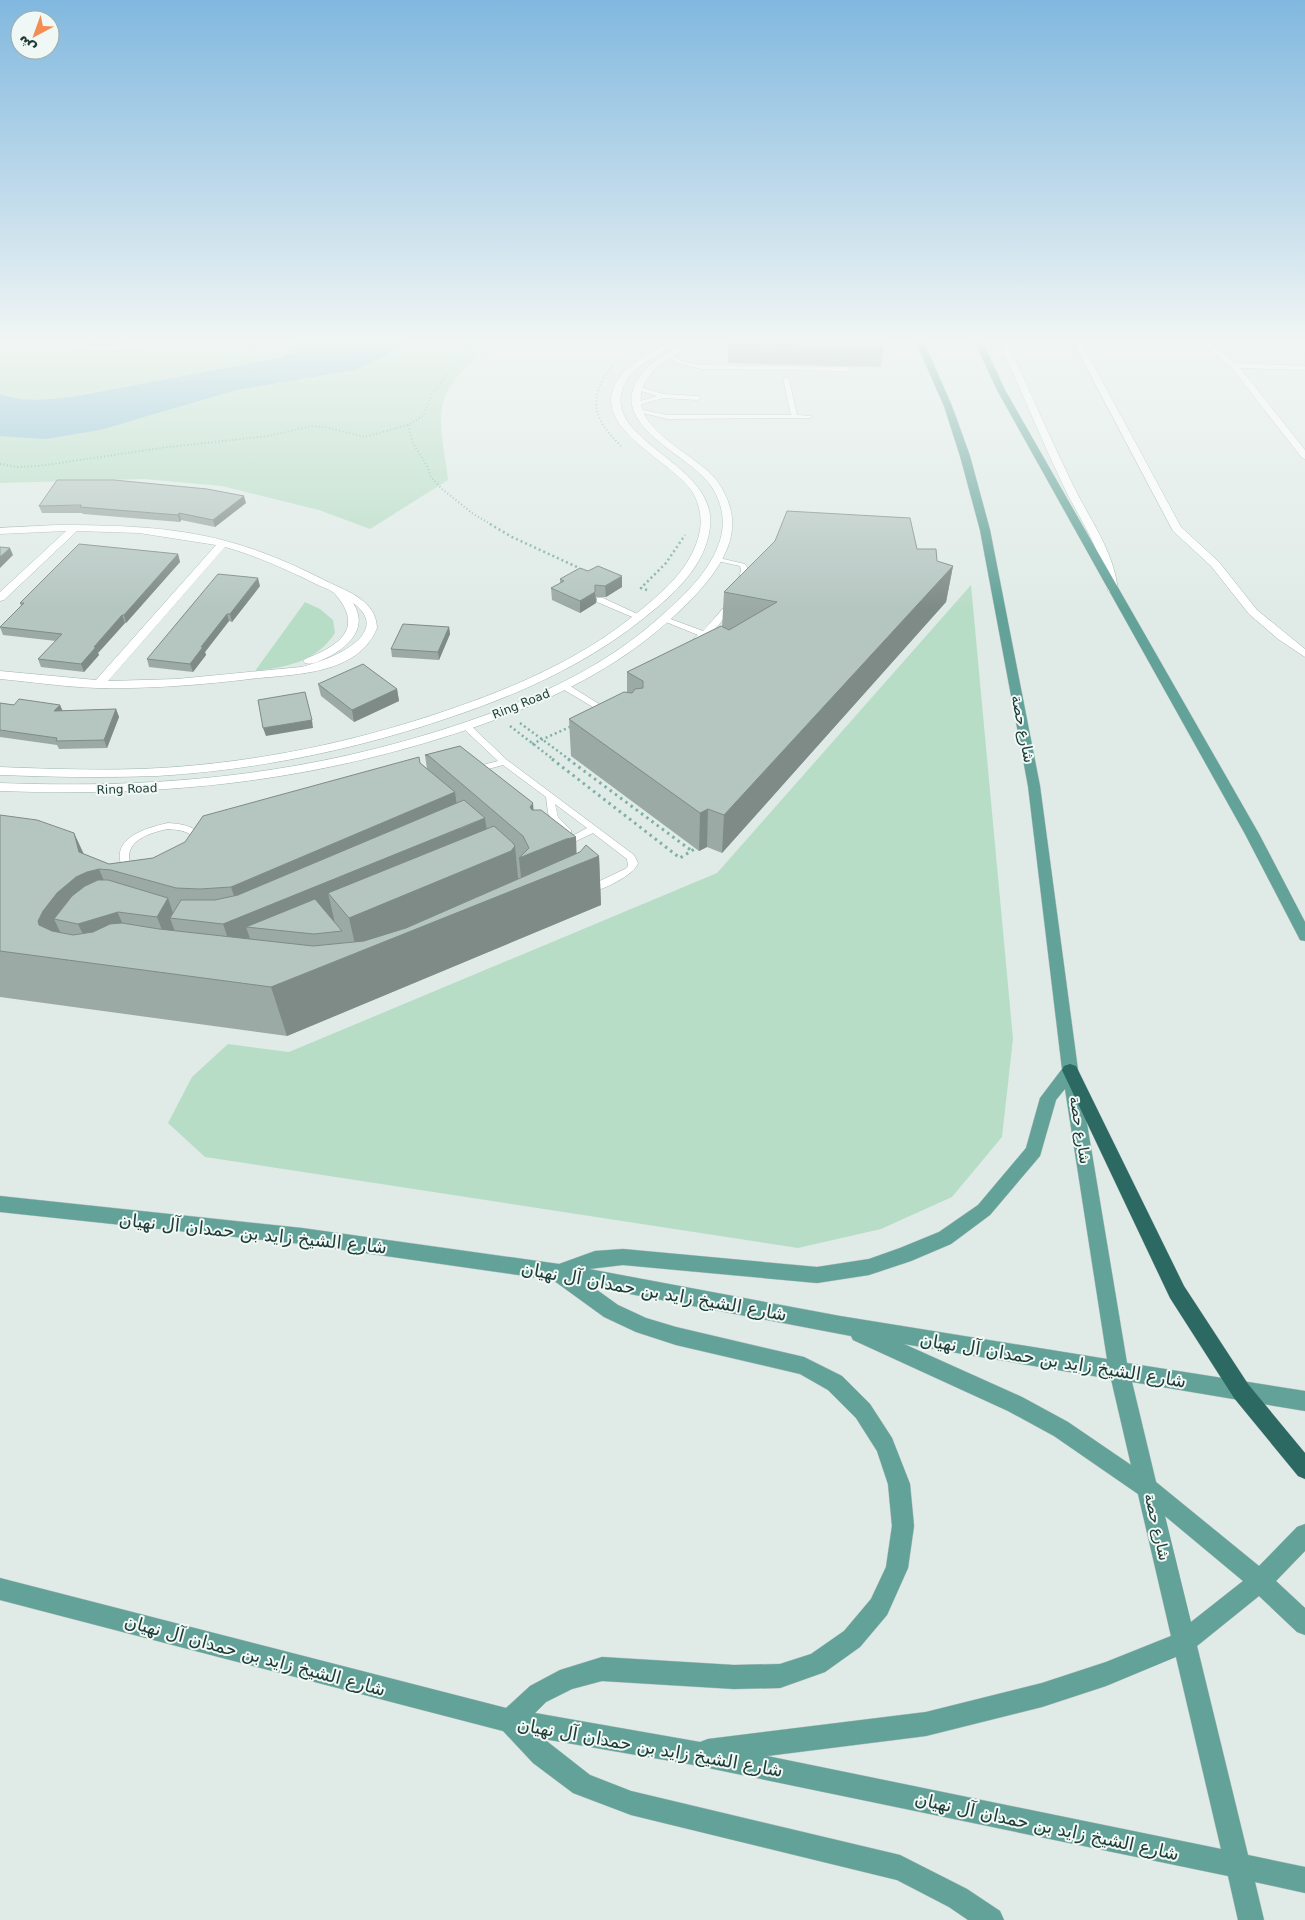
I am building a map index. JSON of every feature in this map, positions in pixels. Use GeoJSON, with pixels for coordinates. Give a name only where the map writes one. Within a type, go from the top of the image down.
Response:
{"type":"FeatureCollection","features":[{"type":"Feature","properties":{"kind":"highway"},"geometry":{"type":"LineString","coordinates":[[1070,1070],[1177,1292],[1241,1391],[1305,1469]]}},
{"type":"Feature","properties":{"kind":"main road","name":"شارع حصة"},"geometry":{"type":"LineString","coordinates":[[956,430],[966,456],[985,530],[1034,786],[1070,1070],[1119,1370],[1251,1920]]}},
{"type":"Feature","properties":{"kind":"main road"},"geometry":{"type":"LineString","coordinates":[[1023,430],[1252,834],[1305,936]]}},
{"type":"Feature","properties":{"kind":"main road"},"geometry":{"type":"LineString","coordinates":[[558,1272],[595,1259],[623,1257],[817,1275],[869,1267],[904,1255],[945,1238],[984,1210],[1034,1151],[1048,1098],[1070,1070]]}},
{"type":"Feature","properties":{"kind":"main road","name":"شارع الشيخ زايد بن حمدان آل نهيان"},"geometry":{"type":"LineString","coordinates":[[0,1204],[302,1236],[558,1272],[840,1325],[1305,1401]]}},
{"type":"Feature","properties":{"kind":"main road"},"geometry":{"type":"LineString","coordinates":[[558,1272],[611,1311],[644,1326],[676,1336],[804,1366],[835,1383],[863,1411],[885,1446],[899,1484],[903,1526],[897,1568],[879,1606],[852,1640],[817,1664],[780,1676],[734,1677],[602,1669],[568,1678],[538,1694],[510,1721],[542,1754],[582,1784],[631,1802],[692,1819],[900,1868],[958,1898],[991,1920]]}},
{"type":"Feature","properties":{"kind":"main road"},"geometry":{"type":"LineString","coordinates":[[840,1325],[1015,1404],[1061,1429],[1147,1488],[1260,1581],[1305,1624]]}},
{"type":"Feature","properties":{"kind":"main road"},"geometry":{"type":"LineString","coordinates":[[694,1753],[789,1743],[926,1724],[1060,1689],[1106,1674],[1184,1642],[1260,1581],[1305,1535]]}},
{"type":"Feature","properties":{"kind":"main road","name":"شارع الشيخ زايد بن حمدان آل نهيان"},"geometry":{"type":"LineString","coordinates":[[0,1588],[510,1721],[694,1753],[1120,1840],[1305,1880]]}},
{"type":"Feature","properties":{"kind":"street","name":"Ring Road"},"geometry":{"type":"LineString","coordinates":[[0,771],[116,773],[183,770],[250,762],[316,751],[379,736],[496,697],[549,674],[594,649],[640,616],[665,595],[685,573],[700,550],[706,528],[704,506],[693,486],[674,467],[627,430]]}},
{"type":"Feature","properties":{"kind":"street","name":"Ring Road"},"geometry":{"type":"LineString","coordinates":[[0,787],[106,790],[177,787],[249,779],[359,758],[466,726],[564,686],[631,646],[665,620],[684,601],[716,559],[726,534],[727,514],[721,495],[709,478],[650,430]]}},
{"type":"Feature","properties":{"kind":"street"},"geometry":{"type":"LineString","coordinates":[[1043,430],[1067,483],[1106,556],[1112,574],[1113,591]]}},
{"type":"Feature","properties":{"kind":"street"},"geometry":{"type":"LineString","coordinates":[[1123,430],[1172,522],[1183,536],[1215,564],[1253,612],[1282,638],[1305,654]]}},
{"type":"Feature","properties":{"kind":"street"},"geometry":{"type":"LineString","coordinates":[[1284,430],[1305,456]]}},
{"type":"Feature","properties":{"kind":"street"},"geometry":{"type":"LineString","coordinates":[[0,531],[75,528],[152,532],[223,544],[282,564],[355,599],[366,609],[372,619],[371,631],[364,642],[347,656],[316,668],[187,682],[99,684],[0,675]]}},
{"type":"Feature","properties":{"kind":"street"},"geometry":{"type":"LineString","coordinates":[[0,598],[75,528]]}},
{"type":"Feature","properties":{"kind":"street"},"geometry":{"type":"LineString","coordinates":[[99,684],[223,544]]}},
{"type":"Feature","properties":{"kind":"street"},"geometry":{"type":"LineString","coordinates":[[270,673],[318,658],[334,650],[347,638],[353,628],[354,618],[351,608],[337,591]]}},
{"type":"Feature","properties":{"kind":"lane"},"geometry":{"type":"LineString","coordinates":[[688,648],[722,616],[737,595],[744,578],[744,567],[736,562],[716,559]]}},
{"type":"Feature","properties":{"kind":"lane"},"geometry":{"type":"LineString","coordinates":[[600,600],[640,616]]}},
{"type":"Feature","properties":{"kind":"lane"},"geometry":{"type":"LineString","coordinates":[[665,620],[704,634]]}},
{"type":"Feature","properties":{"kind":"lane"},"geometry":{"type":"LineString","coordinates":[[564,686],[614,716]]}},
{"type":"Feature","properties":{"kind":"lane"},"geometry":{"type":"LineString","coordinates":[[600,708],[612,705]]}},
{"type":"Feature","properties":{"kind":"lane"},"geometry":{"type":"LineString","coordinates":[[466,726],[504,762],[632,857],[631,868],[626,872],[581,894]]}},
{"type":"Feature","properties":{"kind":"lane"},"geometry":{"type":"LineString","coordinates":[[469,772],[504,762]]}},
{"type":"Feature","properties":{"kind":"lane"},"geometry":{"type":"LineString","coordinates":[[550,796],[552,816],[568,832],[562,845],[594,829]]}},
{"type":"Feature","properties":{"kind":"lane"},"geometry":{"type":"LineString","coordinates":[[210,835],[178,826],[168,826],[152,830],[131,843],[124,856],[130,868],[137,872],[152,875],[179,870],[210,850]]}},
{"type":"Feature","properties":{"kind":"lane"},"geometry":{"type":"LineString","coordinates":[[195,832],[202,844],[196,858]]}},
{"type":"Feature","properties":{"kind":"path"},"geometry":{"type":"LineString","coordinates":[[0,464],[16,467],[39,466],[158,448],[269,436],[297,430]]}},
{"type":"Feature","properties":{"kind":"path"},"geometry":{"type":"LineString","coordinates":[[335,430],[365,437],[392,430]]}},
{"type":"Feature","properties":{"kind":"path"},"geometry":{"type":"LineString","coordinates":[[409,430],[413,443],[428,466],[431,477],[442,489],[472,513],[512,538],[577,567]]}},
{"type":"Feature","properties":{"kind":"path"},"geometry":{"type":"LineString","coordinates":[[605,430],[622,447]]}},
{"type":"Feature","properties":{"kind":"path"},"geometry":{"type":"LineString","coordinates":[[665,595],[641,588],[666,563],[689,529]]}},
{"type":"Feature","properties":{"kind":"path"},"geometry":{"type":"LineString","coordinates":[[501,713],[680,858],[696,848]]}},
{"type":"Feature","properties":{"kind":"path"},"geometry":{"type":"LineString","coordinates":[[501,713],[692,851]]}},
{"type":"Feature","properties":{"kind":"green space"},"geometry":{"type":"Polygon","coordinates":[[[0,430],[441,430],[448,480],[370,529],[319,510],[222,486],[144,479],[0,483],[0,430]]]}},
{"type":"Feature","properties":{"kind":"green space"},"geometry":{"type":"Polygon","coordinates":[[[971,585],[1013,1039],[1002,1137],[952,1197],[881,1229],[798,1248],[205,1157],[168,1123],[192,1077],[228,1044],[289,1052],[717,873],[971,585]]]}},
{"type":"Feature","properties":{"kind":"green space"},"geometry":{"type":"Polygon","coordinates":[[[305,602],[320,609],[333,620],[335,633],[319,651],[310,657],[289,665],[255,671],[305,602]]]}},
{"type":"Feature","properties":{"kind":"water"},"geometry":{"type":"Polygon","coordinates":[[[0,430],[101,430],[46,439],[0,436],[0,430]]]}},
{"type":"Feature","properties":{"kind":"building"},"geometry":{"type":"Polygon","coordinates":[[[57,480],[114,480],[207,489],[244,496],[213,520],[179,513],[178,515],[80,507],[81,505],[39,506],[57,480]]]}},
{"type":"Feature","properties":{"kind":"building"},"geometry":{"type":"Polygon","coordinates":[[[787,511],[910,518],[917,549],[936,549],[937,561],[953,566],[724,815],[708,809],[700,813],[569,719],[624,692],[632,693],[635,689],[643,688],[643,681],[627,672],[721,626],[729,630],[777,602],[724,592],[775,541],[787,511]]]}},
{"type":"Feature","properties":{"kind":"building"},"geometry":{"type":"Polygon","coordinates":[[[79,544],[178,554],[122,615],[81,664],[38,659],[62,634],[0,627],[24,603],[20,603],[79,544]]]}},
{"type":"Feature","properties":{"kind":"building"},"geometry":{"type":"Polygon","coordinates":[[[0,547],[10,548],[0,557],[0,547]]]}},
{"type":"Feature","properties":{"kind":"building"},"geometry":{"type":"Polygon","coordinates":[[[598,566],[622,576],[605,586],[595,585],[595,592],[580,601],[551,588],[564,581],[560,579],[580,568],[588,571],[598,566]]]}},
{"type":"Feature","properties":{"kind":"building"},"geometry":{"type":"Polygon","coordinates":[[[218,574],[258,578],[230,614],[227,614],[190,664],[147,659],[218,574]]]}},
{"type":"Feature","properties":{"kind":"building"},"geometry":{"type":"Polygon","coordinates":[[[403,624],[449,627],[438,652],[391,649],[403,624]]]}},
{"type":"Feature","properties":{"kind":"building"},"geometry":{"type":"Polygon","coordinates":[[[363,664],[397,689],[352,710],[318,684],[363,664]]]}},
{"type":"Feature","properties":{"kind":"building"},"geometry":{"type":"Polygon","coordinates":[[[305,692],[312,720],[263,728],[258,700],[305,692]]]}},
{"type":"Feature","properties":{"kind":"building"},"geometry":{"type":"Polygon","coordinates":[[[19,699],[60,705],[54,711],[116,709],[104,740],[56,741],[57,738],[0,730],[0,703],[14,705],[19,699]]]}},
{"type":"Feature","properties":{"kind":"building"},"geometry":{"type":"Polygon","coordinates":[[[460,746],[533,803],[530,807],[532,810],[541,810],[576,837],[566,839],[519,858],[529,848],[523,836],[429,756],[425,755],[460,746]]]}},
{"type":"Feature","properties":{"kind":"building"},"geometry":{"type":"Polygon","coordinates":[[[419,757],[420,763],[455,792],[231,887],[176,888],[111,870],[99,869],[87,872],[76,877],[57,893],[43,911],[38,921],[39,925],[52,931],[73,935],[93,932],[110,924],[122,923],[159,929],[313,946],[364,941],[406,928],[580,852],[586,845],[599,856],[271,987],[0,951],[0,815],[37,820],[74,833],[79,852],[109,864],[153,858],[185,842],[203,816],[419,757]]]}},
{"type":"Feature","properties":{"kind":"building"},"geometry":{"type":"Polygon","coordinates":[[[464,800],[485,818],[223,924],[170,918],[181,900],[215,900],[238,895],[464,800]]]}},
{"type":"Feature","properties":{"kind":"building"},"geometry":{"type":"Polygon","coordinates":[[[494,826],[513,843],[515,846],[511,851],[349,918],[328,893],[494,826]]]}},
{"type":"Feature","properties":{"kind":"building"},"geometry":{"type":"Polygon","coordinates":[[[98,880],[108,880],[168,898],[157,917],[118,912],[78,924],[54,919],[72,896],[85,886],[98,880]]]}},
{"type":"Feature","properties":{"kind":"building"},"geometry":{"type":"Polygon","coordinates":[[[315,899],[342,931],[314,934],[246,927],[315,899]]]}}]}
